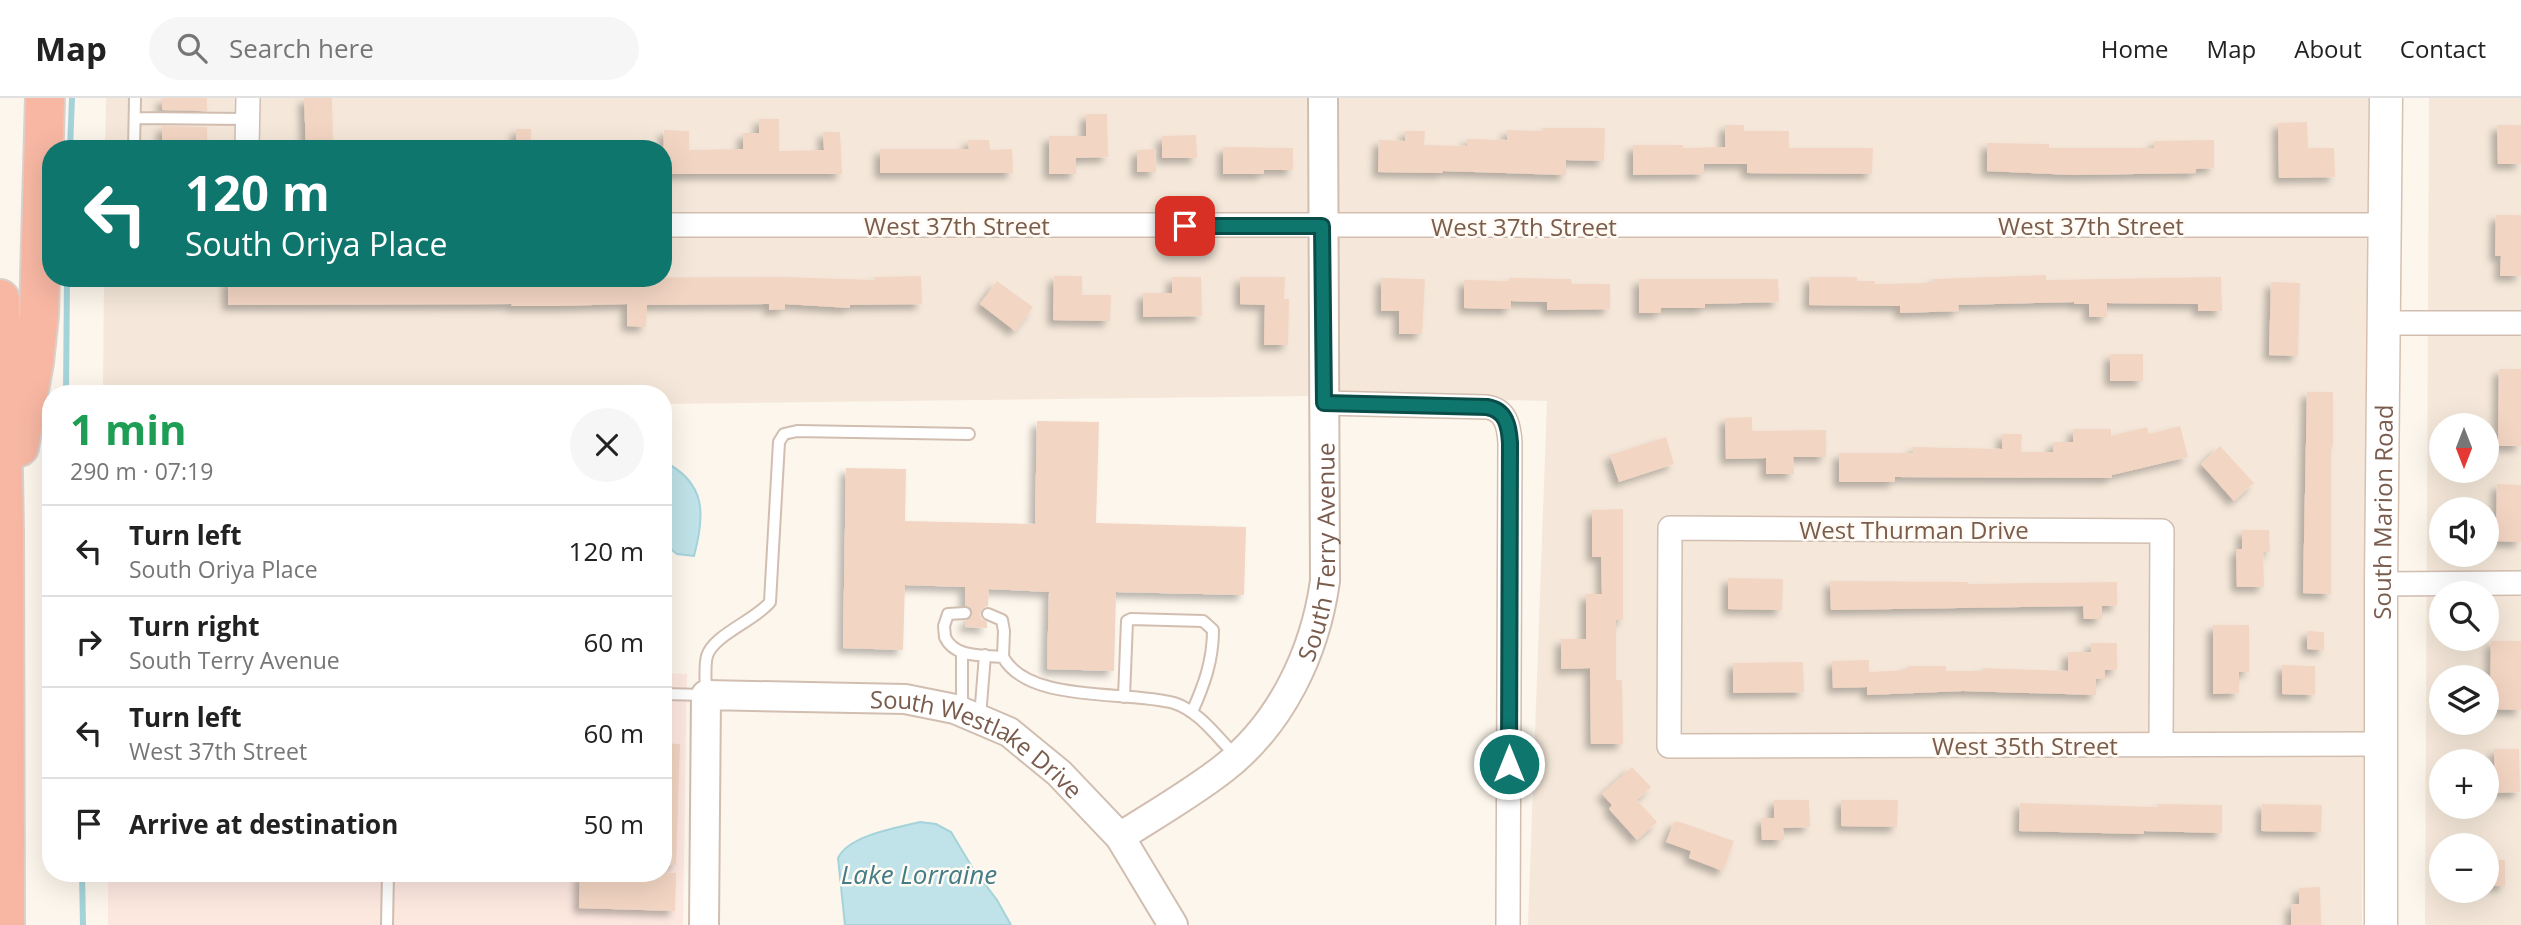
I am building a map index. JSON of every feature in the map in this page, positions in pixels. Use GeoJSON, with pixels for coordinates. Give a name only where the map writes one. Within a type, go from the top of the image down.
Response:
{"type":"FeatureCollection","features":[{"type":"Feature","properties":{"kind":"highway"},"geometry":{"type":"LineString","coordinates":[[44,140],[45,98]]}},
{"type":"Feature","properties":{"kind":"highway"},"geometry":{"type":"LineString","coordinates":[[4,532],[37,341],[42,189]]}},
{"type":"Feature","properties":{"kind":"highway"},"geometry":{"type":"LineString","coordinates":[[0,299],[4,532],[5,925]]}},
{"type":"Feature","properties":{"kind":"main road","name":"South Marion Road"},"geometry":{"type":"LineString","coordinates":[[2381,925],[2386,98]]}},
{"type":"Feature","properties":{"kind":"street","name":"South Terry Avenue"},"geometry":{"type":"LineString","coordinates":[[1119,837],[1222,770],[1257,737],[1290,690],[1303,664],[1321,609],[1325,581],[1322,98]]}},
{"type":"Feature","properties":{"kind":"street"},"geometry":{"type":"LineString","coordinates":[[247,140],[248,108]]}},
{"type":"Feature","properties":{"kind":"street","name":"West 37th Street"},"geometry":{"type":"LineString","coordinates":[[672,225],[2385,225]]}},
{"type":"Feature","properties":{"kind":"street"},"geometry":{"type":"LineString","coordinates":[[2384,323],[2521,323]]}},
{"type":"Feature","properties":{"kind":"street"},"geometry":{"type":"LineString","coordinates":[[1324,403],[1487,407],[1500,412],[1508,424],[1508,925]]}},
{"type":"Feature","properties":{"kind":"street","name":"West Thurman Drive"},"geometry":{"type":"LineString","coordinates":[[1669,746],[1670,528],[2162,531],[2161,745]]}},
{"type":"Feature","properties":{"kind":"street"},"geometry":{"type":"LineString","coordinates":[[2381,583],[2521,583]]}},
{"type":"Feature","properties":{"kind":"street"},"geometry":{"type":"LineString","coordinates":[[704,925],[706,695]]}},
{"type":"Feature","properties":{"kind":"street","name":"South Westlake Drive"},"geometry":{"type":"LineString","coordinates":[[706,695],[905,699],[971,716],[1009,732],[1059,773],[1119,837],[1173,925]]}},
{"type":"Feature","properties":{"kind":"street","name":"West 35th Street"},"geometry":{"type":"LineString","coordinates":[[1669,746],[2380,744]]}},
{"type":"Feature","properties":{"kind":"lane"},"geometry":{"type":"LineString","coordinates":[[134,140],[135,98]]}},
{"type":"Feature","properties":{"kind":"lane"},"geometry":{"type":"LineString","coordinates":[[135,118],[248,108]]}},
{"type":"Feature","properties":{"kind":"lane"},"geometry":{"type":"LineString","coordinates":[[672,694],[706,695],[707,655],[717,642],[762,612],[770,602],[779,442],[784,434],[797,431],[969,434]]}},
{"type":"Feature","properties":{"kind":"lane"},"geometry":{"type":"LineString","coordinates":[[965,613],[947,614],[944,626],[947,643],[962,652],[1003,657]]}},
{"type":"Feature","properties":{"kind":"lane"},"geometry":{"type":"LineString","coordinates":[[988,614],[1000,618],[1003,624],[1003,657],[1015,673],[1030,682],[1175,704],[1192,712],[1237,757]]}},
{"type":"Feature","properties":{"kind":"lane"},"geometry":{"type":"LineString","coordinates":[[1124,697],[1127,621],[1203,621],[1213,630],[1213,650],[1206,680],[1192,712]]}},
{"type":"Feature","properties":{"kind":"lane"},"geometry":{"type":"LineString","coordinates":[[962,652],[971,716]]}},
{"type":"Feature","properties":{"kind":"lane"},"geometry":{"type":"LineString","coordinates":[[971,716],[985,655]]}},
{"type":"Feature","properties":{"kind":"lane"},"geometry":{"type":"LineString","coordinates":[[387,925],[388,882]]}},
{"type":"Feature","properties":{"kind":"shaded area"},"geometry":{"type":"Polygon","coordinates":[[[106,98],[2370,98],[2362,925],[1528,925],[1547,401],[1304,396],[672,404],[672,385],[103,385],[104,287],[672,287],[672,140],[105,140],[106,98]]]}},
{"type":"Feature","properties":{"kind":"shaded area"},"geometry":{"type":"Polygon","coordinates":[[[2429,98],[2521,98],[2521,925],[2425,925],[2429,98]]]}},
{"type":"Feature","properties":{"kind":"shaded area"},"geometry":{"type":"Polygon","coordinates":[[[672,673],[687,674],[683,925],[108,925],[108,882],[672,882],[672,673]]]}},
{"type":"Feature","properties":{"kind":"water"},"geometry":{"type":"Polygon","coordinates":[[[672,467],[688,479],[695,490],[701,514],[694,556],[677,554],[672,550],[672,467]]]}},
{"type":"Feature","properties":{"kind":"water","name":"Lake Lorraine"},"geometry":{"type":"Polygon","coordinates":[[[920,822],[936,824],[951,832],[1011,925],[845,925],[838,858],[844,850],[863,838],[920,822]]]}},
{"type":"Feature","properties":{"kind":"building"},"geometry":{"type":"Polygon","coordinates":[[[162,98],[207,98],[207,111],[162,110],[162,98]]]}},
{"type":"Feature","properties":{"kind":"building"},"geometry":{"type":"Polygon","coordinates":[[[304,98],[332,98],[333,140],[306,140],[304,98]]]}},
{"type":"Feature","properties":{"kind":"building"},"geometry":{"type":"Polygon","coordinates":[[[1086,114],[1107,114],[1108,157],[1076,158],[1076,174],[1049,174],[1049,136],[1086,136],[1086,114]]]}},
{"type":"Feature","properties":{"kind":"building"},"geometry":{"type":"Polygon","coordinates":[[[759,119],[779,119],[779,151],[824,150],[823,132],[840,132],[842,174],[672,174],[672,140],[664,140],[664,130],[689,131],[689,150],[743,149],[743,133],[759,133],[759,119]]]}},
{"type":"Feature","properties":{"kind":"building"},"geometry":{"type":"Polygon","coordinates":[[[2307,122],[2308,148],[2334,148],[2335,177],[2279,178],[2278,123],[2307,122]]]}},
{"type":"Feature","properties":{"kind":"building"},"geometry":{"type":"Polygon","coordinates":[[[1725,125],[1744,125],[1744,131],[1789,131],[1789,148],[1873,148],[1872,174],[1747,173],[1747,164],[1704,164],[1704,174],[1633,175],[1633,145],[1725,147],[1725,125]]]}},
{"type":"Feature","properties":{"kind":"building"},"geometry":{"type":"Polygon","coordinates":[[[2497,125],[2521,125],[2521,164],[2498,164],[2497,125]]]}},
{"type":"Feature","properties":{"kind":"building"},"geometry":{"type":"Polygon","coordinates":[[[162,126],[207,127],[207,140],[162,140],[162,126]]]}},
{"type":"Feature","properties":{"kind":"building"},"geometry":{"type":"Polygon","coordinates":[[[1543,128],[1605,128],[1604,161],[1566,160],[1566,175],[1378,172],[1379,140],[1405,141],[1405,131],[1425,131],[1424,145],[1467,146],[1467,139],[1507,140],[1507,130],[1543,131],[1543,128]]]}},
{"type":"Feature","properties":{"kind":"building"},"geometry":{"type":"Polygon","coordinates":[[[516,129],[531,129],[531,140],[516,140],[516,129]]]}},
{"type":"Feature","properties":{"kind":"building"},"geometry":{"type":"Polygon","coordinates":[[[1196,135],[1197,158],[1162,158],[1162,136],[1196,135]]]}},
{"type":"Feature","properties":{"kind":"building"},"geometry":{"type":"Polygon","coordinates":[[[968,140],[989,140],[990,150],[1012,149],[1013,173],[880,173],[880,149],[969,149],[968,140]]]}},
{"type":"Feature","properties":{"kind":"building"},"geometry":{"type":"Polygon","coordinates":[[[2214,140],[2214,168],[2196,169],[2196,173],[2073,175],[1987,171],[1987,143],[2049,144],[2049,148],[2154,148],[2154,141],[2214,140]]]}},
{"type":"Feature","properties":{"kind":"building"},"geometry":{"type":"Polygon","coordinates":[[[1223,147],[1293,148],[1293,170],[1264,170],[1264,174],[1223,174],[1223,147]]]}},
{"type":"Feature","properties":{"kind":"building"},"geometry":{"type":"Polygon","coordinates":[[[1155,149],[1156,172],[1137,172],[1137,150],[1155,149]]]}},
{"type":"Feature","properties":{"kind":"building"},"geometry":{"type":"Polygon","coordinates":[[[2496,215],[2521,215],[2521,276],[2500,276],[2501,256],[2495,256],[2496,215]]]}},
{"type":"Feature","properties":{"kind":"building"},"geometry":{"type":"Polygon","coordinates":[[[2046,275],[2046,280],[2221,277],[2222,311],[2198,311],[2198,304],[2107,303],[2107,317],[2089,317],[2089,304],[2074,302],[1958,305],[1959,311],[1900,313],[1900,306],[1809,305],[1810,277],[1857,277],[1857,281],[1875,281],[1875,284],[2046,275]]]}},
{"type":"Feature","properties":{"kind":"building"},"geometry":{"type":"Polygon","coordinates":[[[921,276],[922,304],[850,305],[850,308],[785,304],[785,309],[769,310],[769,304],[647,305],[646,327],[627,326],[627,304],[228,305],[228,287],[672,287],[672,277],[875,280],[875,277],[921,276]]]}},
{"type":"Feature","properties":{"kind":"building"},"geometry":{"type":"Polygon","coordinates":[[[1054,276],[1082,276],[1082,295],[1111,295],[1110,321],[1053,320],[1054,276]]]}},
{"type":"Feature","properties":{"kind":"building"},"geometry":{"type":"Polygon","coordinates":[[[1172,277],[1201,277],[1202,316],[1143,317],[1143,293],[1172,293],[1172,277]]]}},
{"type":"Feature","properties":{"kind":"building"},"geometry":{"type":"Polygon","coordinates":[[[1240,277],[1285,277],[1284,299],[1289,299],[1288,345],[1264,345],[1265,305],[1240,304],[1240,277]]]}},
{"type":"Feature","properties":{"kind":"building"},"geometry":{"type":"Polygon","coordinates":[[[1381,278],[1425,279],[1422,334],[1399,334],[1399,311],[1381,311],[1381,278]]]}},
{"type":"Feature","properties":{"kind":"building"},"geometry":{"type":"Polygon","coordinates":[[[1510,278],[1571,279],[1572,284],[1610,284],[1610,309],[1547,310],[1547,302],[1511,301],[1511,309],[1464,308],[1464,280],[1510,281],[1510,278]]]}},
{"type":"Feature","properties":{"kind":"building"},"geometry":{"type":"Polygon","coordinates":[[[1639,279],[1778,279],[1779,302],[1705,304],[1705,308],[1661,308],[1661,313],[1639,313],[1639,279]]]}},
{"type":"Feature","properties":{"kind":"building"},"geometry":{"type":"Polygon","coordinates":[[[997,281],[1033,307],[1015,331],[980,304],[997,281]]]}},
{"type":"Feature","properties":{"kind":"building"},"geometry":{"type":"Polygon","coordinates":[[[2271,282],[2300,283],[2298,356],[2269,355],[2271,282]]]}},
{"type":"Feature","properties":{"kind":"building"},"geometry":{"type":"Polygon","coordinates":[[[2110,354],[2143,354],[2143,381],[2110,381],[2110,354]]]}},
{"type":"Feature","properties":{"kind":"building"},"geometry":{"type":"Polygon","coordinates":[[[2499,369],[2521,369],[2521,446],[2499,446],[2499,369]]]}},
{"type":"Feature","properties":{"kind":"building"},"geometry":{"type":"Polygon","coordinates":[[[2307,392],[2333,392],[2331,594],[2303,593],[2307,392]]]}},
{"type":"Feature","properties":{"kind":"building"},"geometry":{"type":"Polygon","coordinates":[[[1752,417],[1752,431],[1826,430],[1826,457],[1793,457],[1794,474],[1766,474],[1766,458],[1726,459],[1725,418],[1752,417]]]}},
{"type":"Feature","properties":{"kind":"building"},"geometry":{"type":"Polygon","coordinates":[[[1037,421],[1099,422],[1096,523],[1246,527],[1244,595],[1116,592],[1114,671],[1047,669],[1049,592],[989,589],[988,606],[983,608],[980,614],[987,622],[987,628],[965,627],[965,621],[970,619],[973,613],[971,608],[965,605],[965,587],[905,585],[903,650],[843,648],[846,468],[906,469],[905,521],[1035,524],[1037,421]]]}},
{"type":"Feature","properties":{"kind":"building"},"geometry":{"type":"Polygon","coordinates":[[[2180,426],[2188,457],[2112,475],[2112,478],[1895,477],[1895,482],[1839,482],[1839,453],[1913,453],[1913,447],[2002,449],[2002,434],[2022,434],[2021,452],[2053,452],[2053,442],[2073,442],[2073,429],[2111,429],[2111,436],[2147,427],[2149,434],[2180,426]]]}},
{"type":"Feature","properties":{"kind":"building"},"geometry":{"type":"Polygon","coordinates":[[[1666,437],[1674,464],[1619,482],[1610,455],[1666,437]]]}},
{"type":"Feature","properties":{"kind":"building"},"geometry":{"type":"Polygon","coordinates":[[[2220,446],[2254,483],[2234,501],[2201,464],[2220,446]]]}},
{"type":"Feature","properties":{"kind":"building"},"geometry":{"type":"Polygon","coordinates":[[[2497,484],[2521,485],[2521,542],[2499,541],[2499,497],[2497,497],[2497,484]]]}},
{"type":"Feature","properties":{"kind":"building"},"geometry":{"type":"Polygon","coordinates":[[[1623,509],[1623,620],[1616,620],[1616,680],[1622,680],[1623,744],[1591,744],[1590,668],[1561,669],[1561,639],[1586,639],[1586,594],[1602,594],[1601,557],[1592,557],[1592,510],[1623,509]]]}},
{"type":"Feature","properties":{"kind":"building"},"geometry":{"type":"Polygon","coordinates":[[[2242,530],[2269,530],[2270,552],[2263,552],[2264,587],[2237,587],[2236,549],[2242,549],[2242,530]]]}},
{"type":"Feature","properties":{"kind":"building"},"geometry":{"type":"Polygon","coordinates":[[[1728,578],[1783,579],[1782,610],[1728,609],[1728,578]]]}},
{"type":"Feature","properties":{"kind":"building"},"geometry":{"type":"Polygon","coordinates":[[[1830,581],[1968,584],[2117,582],[2117,606],[2102,606],[2102,619],[2084,619],[2083,606],[1831,610],[1830,581]]]}},
{"type":"Feature","properties":{"kind":"building"},"geometry":{"type":"Polygon","coordinates":[[[2213,625],[2249,625],[2249,672],[2239,672],[2239,693],[2213,694],[2213,625]]]}},
{"type":"Feature","properties":{"kind":"building"},"geometry":{"type":"Polygon","coordinates":[[[2307,631],[2324,632],[2324,650],[2307,649],[2307,631]]]}},
{"type":"Feature","properties":{"kind":"building"},"geometry":{"type":"Polygon","coordinates":[[[2499,641],[2521,641],[2521,710],[2499,709],[2499,665],[2491,665],[2491,651],[2499,651],[2499,641]]]}},
{"type":"Feature","properties":{"kind":"building"},"geometry":{"type":"Polygon","coordinates":[[[2091,643],[2117,643],[2117,670],[2105,670],[2105,679],[2096,679],[2096,695],[1963,691],[1867,695],[1867,687],[1833,688],[1832,661],[1869,660],[1869,672],[1908,670],[1908,666],[1946,666],[1946,671],[1983,671],[1983,668],[2068,671],[2068,652],[2091,652],[2091,643]]]}},
{"type":"Feature","properties":{"kind":"building"},"geometry":{"type":"Polygon","coordinates":[[[1803,662],[1804,692],[1733,693],[1733,663],[1803,662]]]}},
{"type":"Feature","properties":{"kind":"building"},"geometry":{"type":"Polygon","coordinates":[[[2282,665],[2315,666],[2315,695],[2282,694],[2282,665]]]}},
{"type":"Feature","properties":{"kind":"building"},"geometry":{"type":"Polygon","coordinates":[[[672,744],[680,744],[676,865],[672,865],[672,744]]]}},
{"type":"Feature","properties":{"kind":"building"},"geometry":{"type":"Polygon","coordinates":[[[2499,749],[2519,749],[2520,792],[2499,793],[2499,749]]]}},
{"type":"Feature","properties":{"kind":"building"},"geometry":{"type":"Polygon","coordinates":[[[1632,767],[1651,787],[1637,800],[1657,822],[1637,840],[1609,809],[1612,805],[1602,794],[1632,767]]]}},
{"type":"Feature","properties":{"kind":"building"},"geometry":{"type":"Polygon","coordinates":[[[1774,800],[1809,800],[1810,827],[1783,828],[1784,840],[1762,840],[1761,818],[1774,818],[1774,800]]]}},
{"type":"Feature","properties":{"kind":"building"},"geometry":{"type":"Polygon","coordinates":[[[1841,800],[1898,800],[1897,827],[1841,826],[1841,800]]]}},
{"type":"Feature","properties":{"kind":"building"},"geometry":{"type":"Polygon","coordinates":[[[2020,803],[2158,807],[2158,804],[2222,805],[2222,833],[2019,831],[2020,803]]]}},
{"type":"Feature","properties":{"kind":"building"},"geometry":{"type":"Polygon","coordinates":[[[2262,804],[2322,805],[2321,832],[2261,831],[2262,804]]]}},
{"type":"Feature","properties":{"kind":"building"},"geometry":{"type":"Polygon","coordinates":[[[1674,822],[1734,841],[1723,871],[1689,858],[1691,851],[1666,842],[1674,822]]]}},
{"type":"Feature","properties":{"kind":"building"},"geometry":{"type":"Polygon","coordinates":[[[2499,860],[2505,860],[2505,886],[2499,886],[2499,860]]]}},
{"type":"Feature","properties":{"kind":"building"},"geometry":{"type":"Polygon","coordinates":[[[672,873],[676,873],[675,911],[579,908],[580,882],[672,882],[672,873]]]}},
{"type":"Feature","properties":{"kind":"building"},"geometry":{"type":"Polygon","coordinates":[[[2320,887],[2321,925],[2291,925],[2291,904],[2299,904],[2299,888],[2320,887]]]}},
{"type":"Feature","properties":{"kind":"waterway"},"geometry":{"type":"LineString","coordinates":[[70,140],[72,98]]}},
{"type":"Feature","properties":{"kind":"waterway"},"geometry":{"type":"LineString","coordinates":[[66,385],[67,287]]}},
{"type":"Feature","properties":{"kind":"waterway"},"geometry":{"type":"LineString","coordinates":[[82,882],[83,925]]}},
{"type":"Feature","properties":{"kind":"route"},"geometry":{"type":"LineString","coordinates":[[1185,226],[1322,226],[1324,403],[1487,407],[1495,408],[1505,418],[1510,443],[1509,764]]}}]}
